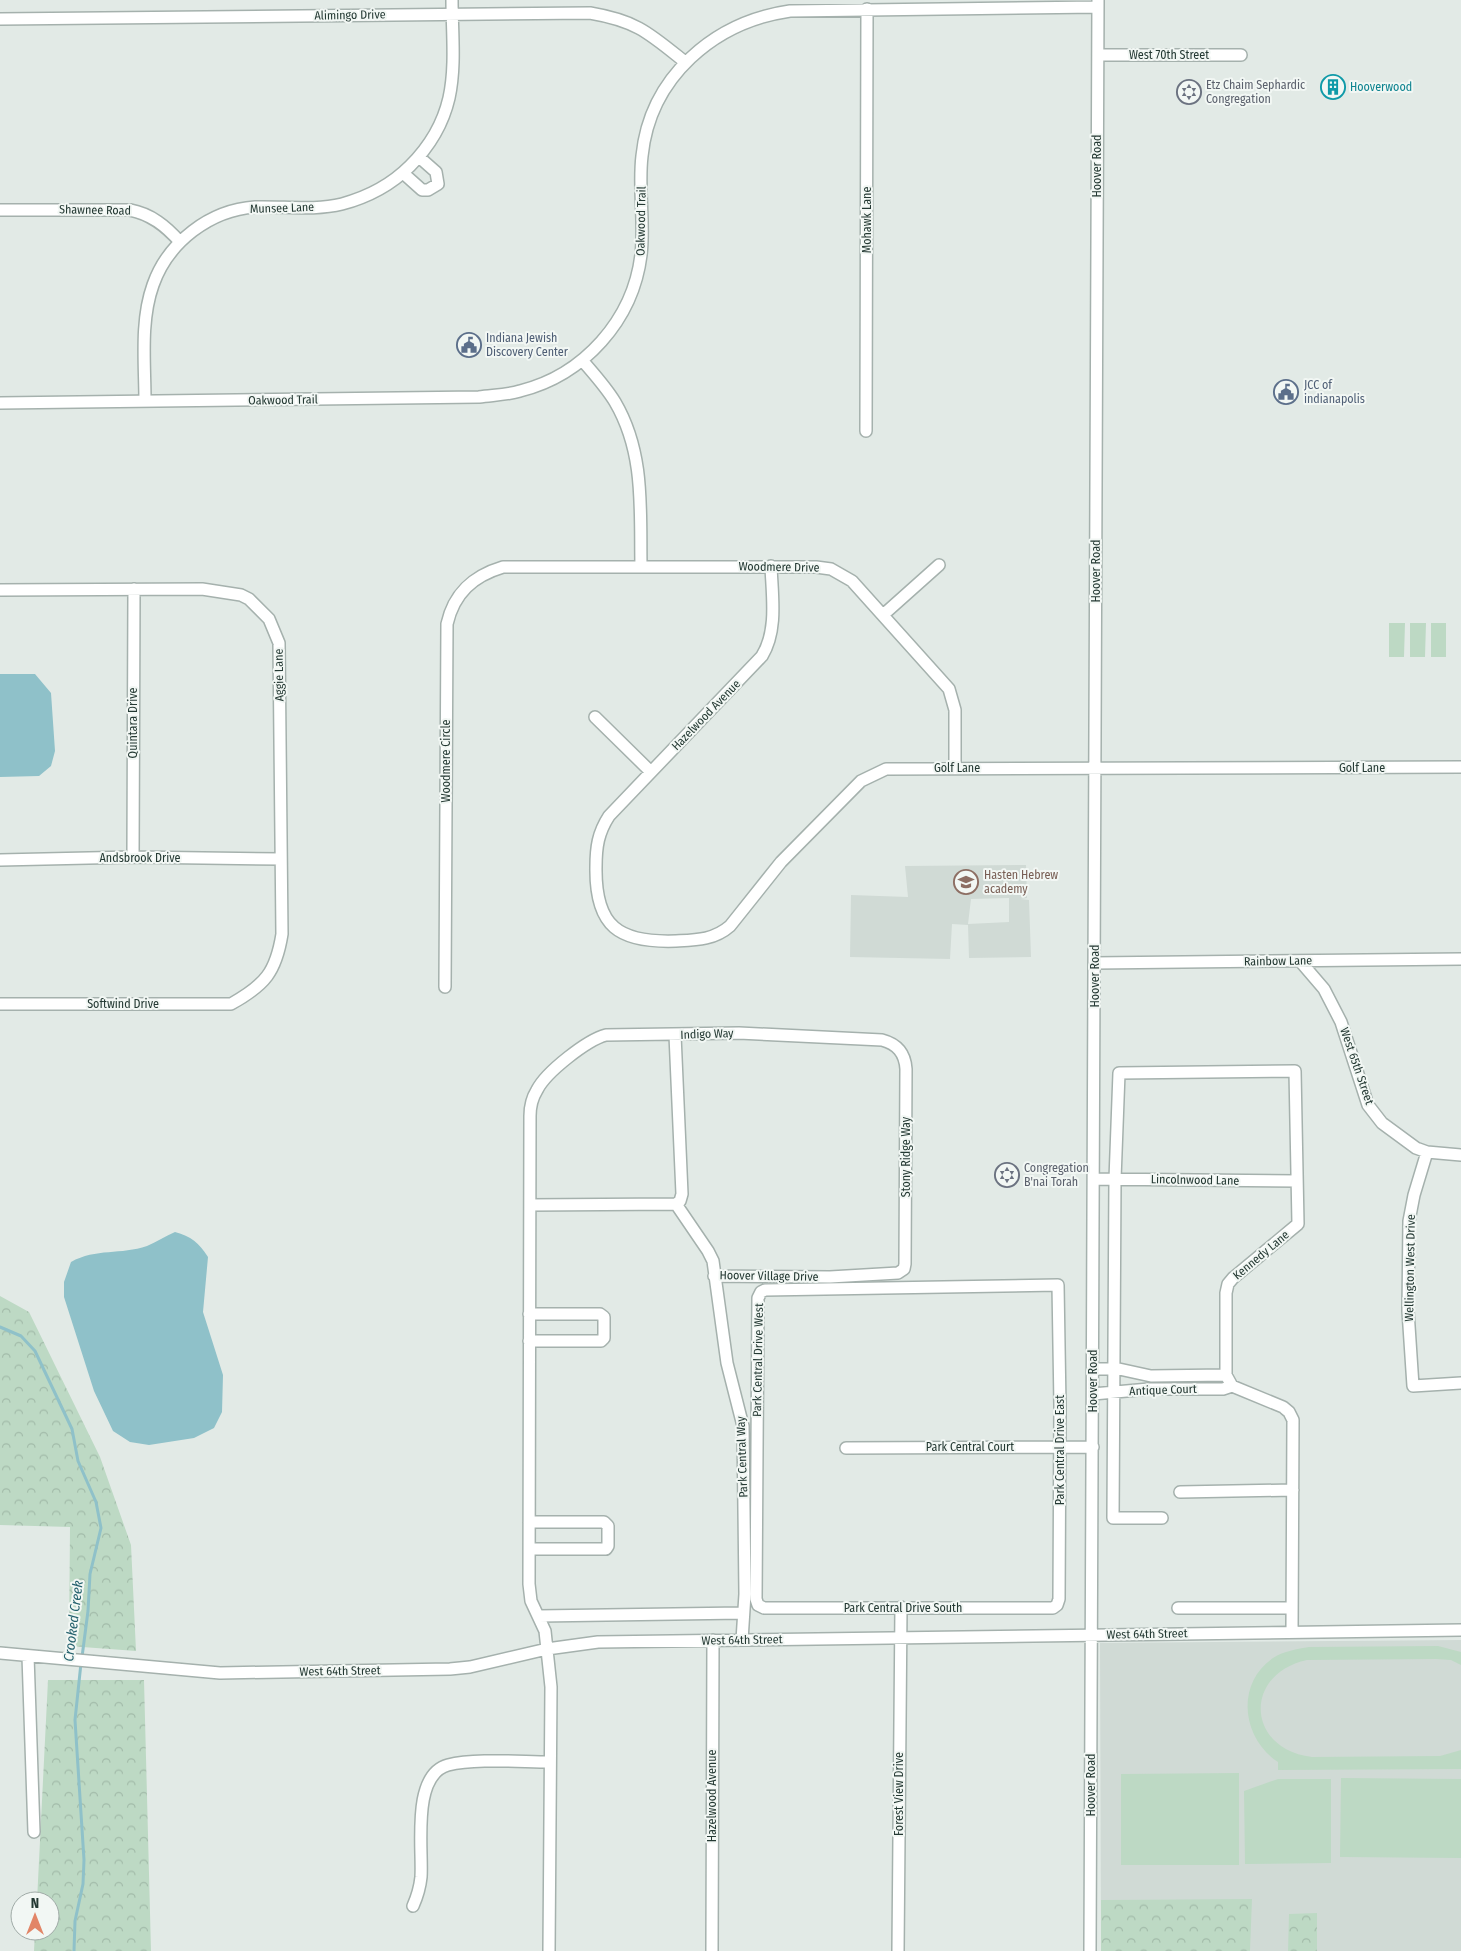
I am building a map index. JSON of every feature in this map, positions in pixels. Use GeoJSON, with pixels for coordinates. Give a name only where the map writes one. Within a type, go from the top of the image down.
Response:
{"type":"FeatureCollection","features":[{"type":"Feature","properties":{"kind":"street","name":"Munsee Lane"},"geometry":{"type":"LineString","coordinates":[[145,401],[148,300],[159,271],[180,242],[200,225],[237,210],[255,207],[316,207],[342,204],[370,194],[403,173],[419,157],[438,129],[448,100],[452,70],[452,0]]}},
{"type":"Feature","properties":{"kind":"street","name":"Oakwood Trail"},"geometry":{"type":"LineString","coordinates":[[0,403],[497,396],[523,390],[552,379],[582,360],[612,329],[633,291],[641,252],[641,174],[645,139],[658,102],[669,83],[685,62],[719,34],[743,22],[799,10],[868,10],[1098,3]]}},
{"type":"Feature","properties":{"kind":"street","name":"Hoover Road"},"geometry":{"type":"LineString","coordinates":[[1090,1951],[1098,3]]}},
{"type":"Feature","properties":{"kind":"street","name":"Mohawk Lane"},"geometry":{"type":"LineString","coordinates":[[866,431],[868,10]]}},
{"type":"Feature","properties":{"kind":"street","name":"Alimingo Drive"},"geometry":{"type":"LineString","coordinates":[[0,18],[581,12],[607,15],[624,20],[644,30],[685,62]]}},
{"type":"Feature","properties":{"kind":"street","name":"West 70th Street"},"geometry":{"type":"LineString","coordinates":[[1098,55],[1241,55]]}},
{"type":"Feature","properties":{"kind":"street"},"geometry":{"type":"LineString","coordinates":[[403,173],[422,190],[434,188],[438,184],[436,172],[419,157]]}},
{"type":"Feature","properties":{"kind":"street","name":"Shawnee Road"},"geometry":{"type":"LineString","coordinates":[[0,210],[134,210],[161,223],[180,242]]}},
{"type":"Feature","properties":{"kind":"street"},"geometry":{"type":"LineString","coordinates":[[582,360],[615,402],[627,426],[634,447],[640,477],[641,566]]}},
{"type":"Feature","properties":{"kind":"street"},"geometry":{"type":"LineString","coordinates":[[883,615],[938,565]]}},
{"type":"Feature","properties":{"kind":"street","name":"Woodmere Drive"},"geometry":{"type":"LineString","coordinates":[[507,568],[771,566],[820,567],[839,572],[852,580],[944,683],[952,696],[955,710],[955,768]]}},
{"type":"Feature","properties":{"kind":"street","name":"Hazelwood Avenue"},"geometry":{"type":"LineString","coordinates":[[596,847],[600,830],[609,816],[764,652],[772,627],[771,566]]}},
{"type":"Feature","properties":{"kind":"street","name":"Woodmere Circle"},"geometry":{"type":"LineString","coordinates":[[445,987],[447,624],[454,602],[467,585],[490,571],[507,568]]}},
{"type":"Feature","properties":{"kind":"street","name":"Quintara Drive"},"geometry":{"type":"LineString","coordinates":[[133,857],[134,589]]}},
{"type":"Feature","properties":{"kind":"street","name":"Aggie Lane"},"geometry":{"type":"LineString","coordinates":[[0,590],[202,589],[241,595],[249,599],[269,619],[279,643],[282,934],[278,959],[263,981],[244,997]]}},
{"type":"Feature","properties":{"kind":"street"},"geometry":{"type":"LineString","coordinates":[[595,717],[651,772]]}},
{"type":"Feature","properties":{"kind":"street","name":"Golf Lane"},"geometry":{"type":"LineString","coordinates":[[596,847],[596,893],[602,910],[612,925],[627,936],[649,942],[703,940],[719,934],[730,926],[781,862],[868,776],[895,767],[1461,767]]}},
{"type":"Feature","properties":{"kind":"street","name":"Andsbrook Drive"},"geometry":{"type":"LineString","coordinates":[[0,860],[133,857],[281,859]]}},
{"type":"Feature","properties":{"kind":"street","name":"Rainbow Lane"},"geometry":{"type":"LineString","coordinates":[[1095,963],[1461,959]]}},
{"type":"Feature","properties":{"kind":"street","name":"West 65th Street"},"geometry":{"type":"LineString","coordinates":[[1300,961],[1324,989],[1341,1022],[1368,1105],[1382,1122],[1399,1138],[1427,1152],[1461,1155]]}},
{"type":"Feature","properties":{"kind":"street","name":"Softwind Drive"},"geometry":{"type":"LineString","coordinates":[[0,1004],[231,1004],[244,997]]}},
{"type":"Feature","properties":{"kind":"street","name":"Indigo Way"},"geometry":{"type":"LineString","coordinates":[[530,1205],[530,1112],[537,1090],[548,1076],[588,1043],[601,1036],[612,1034],[676,1035],[739,1033],[882,1040],[896,1046]]}},
{"type":"Feature","properties":{"kind":"street"},"geometry":{"type":"LineString","coordinates":[[549,1951],[551,1687],[545,1631],[529,1591],[530,1205],[676,1204],[680,1200],[682,1194],[676,1035]]}},
{"type":"Feature","properties":{"kind":"street","name":"Stony Ridge Way"},"geometry":{"type":"LineString","coordinates":[[896,1046],[905,1059],[906,1069],[905,1266],[902,1270]]}},
{"type":"Feature","properties":{"kind":"street","name":"Kennedy Lane"},"geometry":{"type":"LineString","coordinates":[[1119,1073],[1295,1071],[1298,1224],[1228,1284],[1226,1293],[1226,1375],[1232,1386]]}},
{"type":"Feature","properties":{"kind":"street","name":"Hoover Road"},"geometry":{"type":"LineString","coordinates":[[1119,1073],[1115,1179],[1113,1518],[1162,1518]]}},
{"type":"Feature","properties":{"kind":"street","name":"Wellington West Drive"},"geometry":{"type":"LineString","coordinates":[[1427,1152],[1409,1221],[1408,1311],[1413,1386],[1461,1383]]}},
{"type":"Feature","properties":{"kind":"street","name":"Lincolnwood Lane"},"geometry":{"type":"LineString","coordinates":[[1094,1179],[1297,1181]]}},
{"type":"Feature","properties":{"kind":"street","name":"Hoover Village Drive"},"geometry":{"type":"LineString","coordinates":[[676,1204],[708,1251],[713,1261],[714,1276],[830,1277],[898,1273],[902,1270]]}},
{"type":"Feature","properties":{"kind":"street","name":"Park Central Way"},"geometry":{"type":"LineString","coordinates":[[714,1276],[727,1363],[743,1426],[745,1594],[742,1613],[742,1640]]}},
{"type":"Feature","properties":{"kind":"street","name":"Park Central Drive East"},"geometry":{"type":"LineString","coordinates":[[1049,1608],[1057,1605],[1059,1599],[1058,1285]]}},
{"type":"Feature","properties":{"kind":"street","name":"Park Central Drive West"},"geometry":{"type":"LineString","coordinates":[[758,1605],[756,1600],[758,1298],[761,1292],[765,1290],[1058,1285]]}},
{"type":"Feature","properties":{"kind":"street"},"geometry":{"type":"LineString","coordinates":[[529,1314],[600,1314],[604,1317],[604,1338],[601,1342],[529,1342]]}},
{"type":"Feature","properties":{"kind":"street","name":"Antique Court"},"geometry":{"type":"LineString","coordinates":[[1093,1369],[1114,1369],[1151,1376],[1226,1375]]}},
{"type":"Feature","properties":{"kind":"street"},"geometry":{"type":"LineString","coordinates":[[1232,1386],[1283,1407],[1289,1412],[1293,1420],[1292,1632]]}},
{"type":"Feature","properties":{"kind":"street","name":"Antique Court"},"geometry":{"type":"LineString","coordinates":[[1093,1394],[1149,1389],[1222,1389],[1232,1386]]}},
{"type":"Feature","properties":{"kind":"street","name":"Park Central Court"},"geometry":{"type":"LineString","coordinates":[[846,1448],[1093,1447]]}},
{"type":"Feature","properties":{"kind":"street"},"geometry":{"type":"LineString","coordinates":[[1180,1492],[1293,1490]]}},
{"type":"Feature","properties":{"kind":"street"},"geometry":{"type":"LineString","coordinates":[[529,1522],[604,1522],[608,1526],[608,1547],[606,1549],[529,1549]]}},
{"type":"Feature","properties":{"kind":"street","name":"Park Central Drive South"},"geometry":{"type":"LineString","coordinates":[[758,1605],[764,1608],[1049,1608]]}},
{"type":"Feature","properties":{"kind":"street","name":"Forest View Drive"},"geometry":{"type":"LineString","coordinates":[[898,1951],[901,1607]]}},
{"type":"Feature","properties":{"kind":"street","name":"West 64th Street"},"geometry":{"type":"LineString","coordinates":[[1178,1608],[1292,1608]]}},
{"type":"Feature","properties":{"kind":"street"},"geometry":{"type":"LineString","coordinates":[[539,1616],[742,1613]]}},
{"type":"Feature","properties":{"kind":"street","name":"West 64th Street"},"geometry":{"type":"LineString","coordinates":[[0,1653],[220,1673],[450,1669],[470,1667],[547,1649],[598,1642],[1461,1630]]}},
{"type":"Feature","properties":{"kind":"street","name":"Hazelwood Avenue"},"geometry":{"type":"LineString","coordinates":[[712,1951],[713,1640]]}},
{"type":"Feature","properties":{"kind":"street"},"geometry":{"type":"LineString","coordinates":[[28,1656],[34,1832]]}},
{"type":"Feature","properties":{"kind":"street"},"geometry":{"type":"LineString","coordinates":[[413,1906],[421,1876],[422,1807],[425,1790],[434,1775],[446,1766],[465,1762],[550,1762]]}},
{"type":"Feature","properties":{"kind":"shaded area"},"geometry":{"type":"Polygon","coordinates":[[[1026,865],[1027,898],[1020,899],[1029,900],[1031,957],[969,958],[968,925],[952,924],[950,959],[850,957],[851,895],[908,897],[905,866],[1026,865]],[[1009,898],[971,899],[968,924],[1009,922],[1009,898]]]}},
{"type":"Feature","properties":{"kind":"shaded area"},"geometry":{"type":"Polygon","coordinates":[[[1461,1640],[1461,1951],[1101,1951],[1100,1643],[1461,1640]]]}},
{"type":"Feature","properties":{"kind":"green space"},"geometry":{"type":"Polygon","coordinates":[[[1389,623],[1405,623],[1404,657],[1389,657],[1389,623]]]}},
{"type":"Feature","properties":{"kind":"green space"},"geometry":{"type":"Polygon","coordinates":[[[1410,623],[1426,623],[1425,657],[1410,657],[1410,623]]]}},
{"type":"Feature","properties":{"kind":"green space"},"geometry":{"type":"Polygon","coordinates":[[[1431,623],[1446,623],[1446,657],[1431,657],[1431,623]]]}},
{"type":"Feature","properties":{"kind":"green space"},"geometry":{"type":"Polygon","coordinates":[[[0,1296],[29,1312],[100,1457],[131,1545],[136,1651],[69,1646],[70,1527],[0,1525],[0,1296]]]}},
{"type":"Feature","properties":{"kind":"green space"},"geometry":{"type":"Polygon","coordinates":[[[1438,1646],[1461,1652],[1461,1665],[1451,1660],[1436,1659],[1307,1660],[1286,1668],[1272,1680],[1263,1695],[1261,1711],[1265,1726],[1274,1740],[1290,1751],[1312,1757],[1440,1756],[1461,1750],[1461,1769],[1278,1770],[1278,1762],[1266,1752],[1257,1740],[1251,1726],[1248,1696],[1253,1682],[1261,1669],[1273,1658],[1309,1647],[1438,1646]]]}},
{"type":"Feature","properties":{"kind":"green space"},"geometry":{"type":"Polygon","coordinates":[[[48,1680],[144,1680],[151,1951],[34,1951],[34,1941],[60,1941],[60,1891],[37,1891],[48,1680]]]}},
{"type":"Feature","properties":{"kind":"green space"},"geometry":{"type":"Polygon","coordinates":[[[1239,1773],[1239,1865],[1121,1865],[1121,1774],[1239,1773]]]}},
{"type":"Feature","properties":{"kind":"green space"},"geometry":{"type":"Polygon","coordinates":[[[1341,1778],[1461,1779],[1461,1858],[1340,1857],[1341,1778]]]}},
{"type":"Feature","properties":{"kind":"green space"},"geometry":{"type":"Polygon","coordinates":[[[1278,1779],[1331,1779],[1331,1863],[1245,1864],[1244,1791],[1278,1779]]]}},
{"type":"Feature","properties":{"kind":"green space"},"geometry":{"type":"Polygon","coordinates":[[[1252,1899],[1250,1951],[1101,1951],[1101,1900],[1252,1899]]]}},
{"type":"Feature","properties":{"kind":"green space"},"geometry":{"type":"Polygon","coordinates":[[[1317,1913],[1317,1951],[1288,1951],[1289,1914],[1317,1913]]]}},
{"type":"Feature","properties":{"kind":"water"},"geometry":{"type":"Polygon","coordinates":[[[0,674],[35,674],[51,693],[55,751],[51,766],[39,776],[0,777],[0,674]]]}},
{"type":"Feature","properties":{"kind":"water"},"geometry":{"type":"Polygon","coordinates":[[[175,1232],[194,1241],[208,1257],[203,1312],[223,1375],[222,1412],[214,1428],[194,1438],[149,1445],[130,1442],[113,1431],[94,1391],[64,1297],[64,1282],[71,1262],[99,1253],[137,1249],[175,1232]]]}},
{"type":"Feature","properties":{"kind":"waterway","name":"Crooked Creek"},"geometry":{"type":"LineString","coordinates":[[0,1327],[21,1336],[35,1351],[72,1429],[78,1461],[96,1502],[101,1528],[90,1574],[88,1611],[82,1657]]}},
{"type":"Feature","properties":{"kind":"waterway","name":"Crooked Creek"},"geometry":{"type":"LineString","coordinates":[[74,1951],[75,1921],[83,1884],[84,1860],[75,1720],[81,1663]]}},
{"type":"Feature","properties":{"kind":"place","name":"Hooverwood"},"geometry":{"type":"Point","coordinates":[1333,87]}},
{"type":"Feature","properties":{"kind":"place","name":"Etz Chaim Sephardic Congregation"},"geometry":{"type":"Point","coordinates":[1189,92]}},
{"type":"Feature","properties":{"kind":"place","name":"Indiana Jewish Discovery Center"},"geometry":{"type":"Point","coordinates":[469,345]}},
{"type":"Feature","properties":{"kind":"place","name":"JCC of indianapolis"},"geometry":{"type":"Point","coordinates":[1286,392]}},
{"type":"Feature","properties":{"kind":"place","name":"Hasten Hebrew academy"},"geometry":{"type":"Point","coordinates":[966,882]}},
{"type":"Feature","properties":{"kind":"place","name":"Congregation B'nai Torah"},"geometry":{"type":"Point","coordinates":[1007,1175]}}]}
